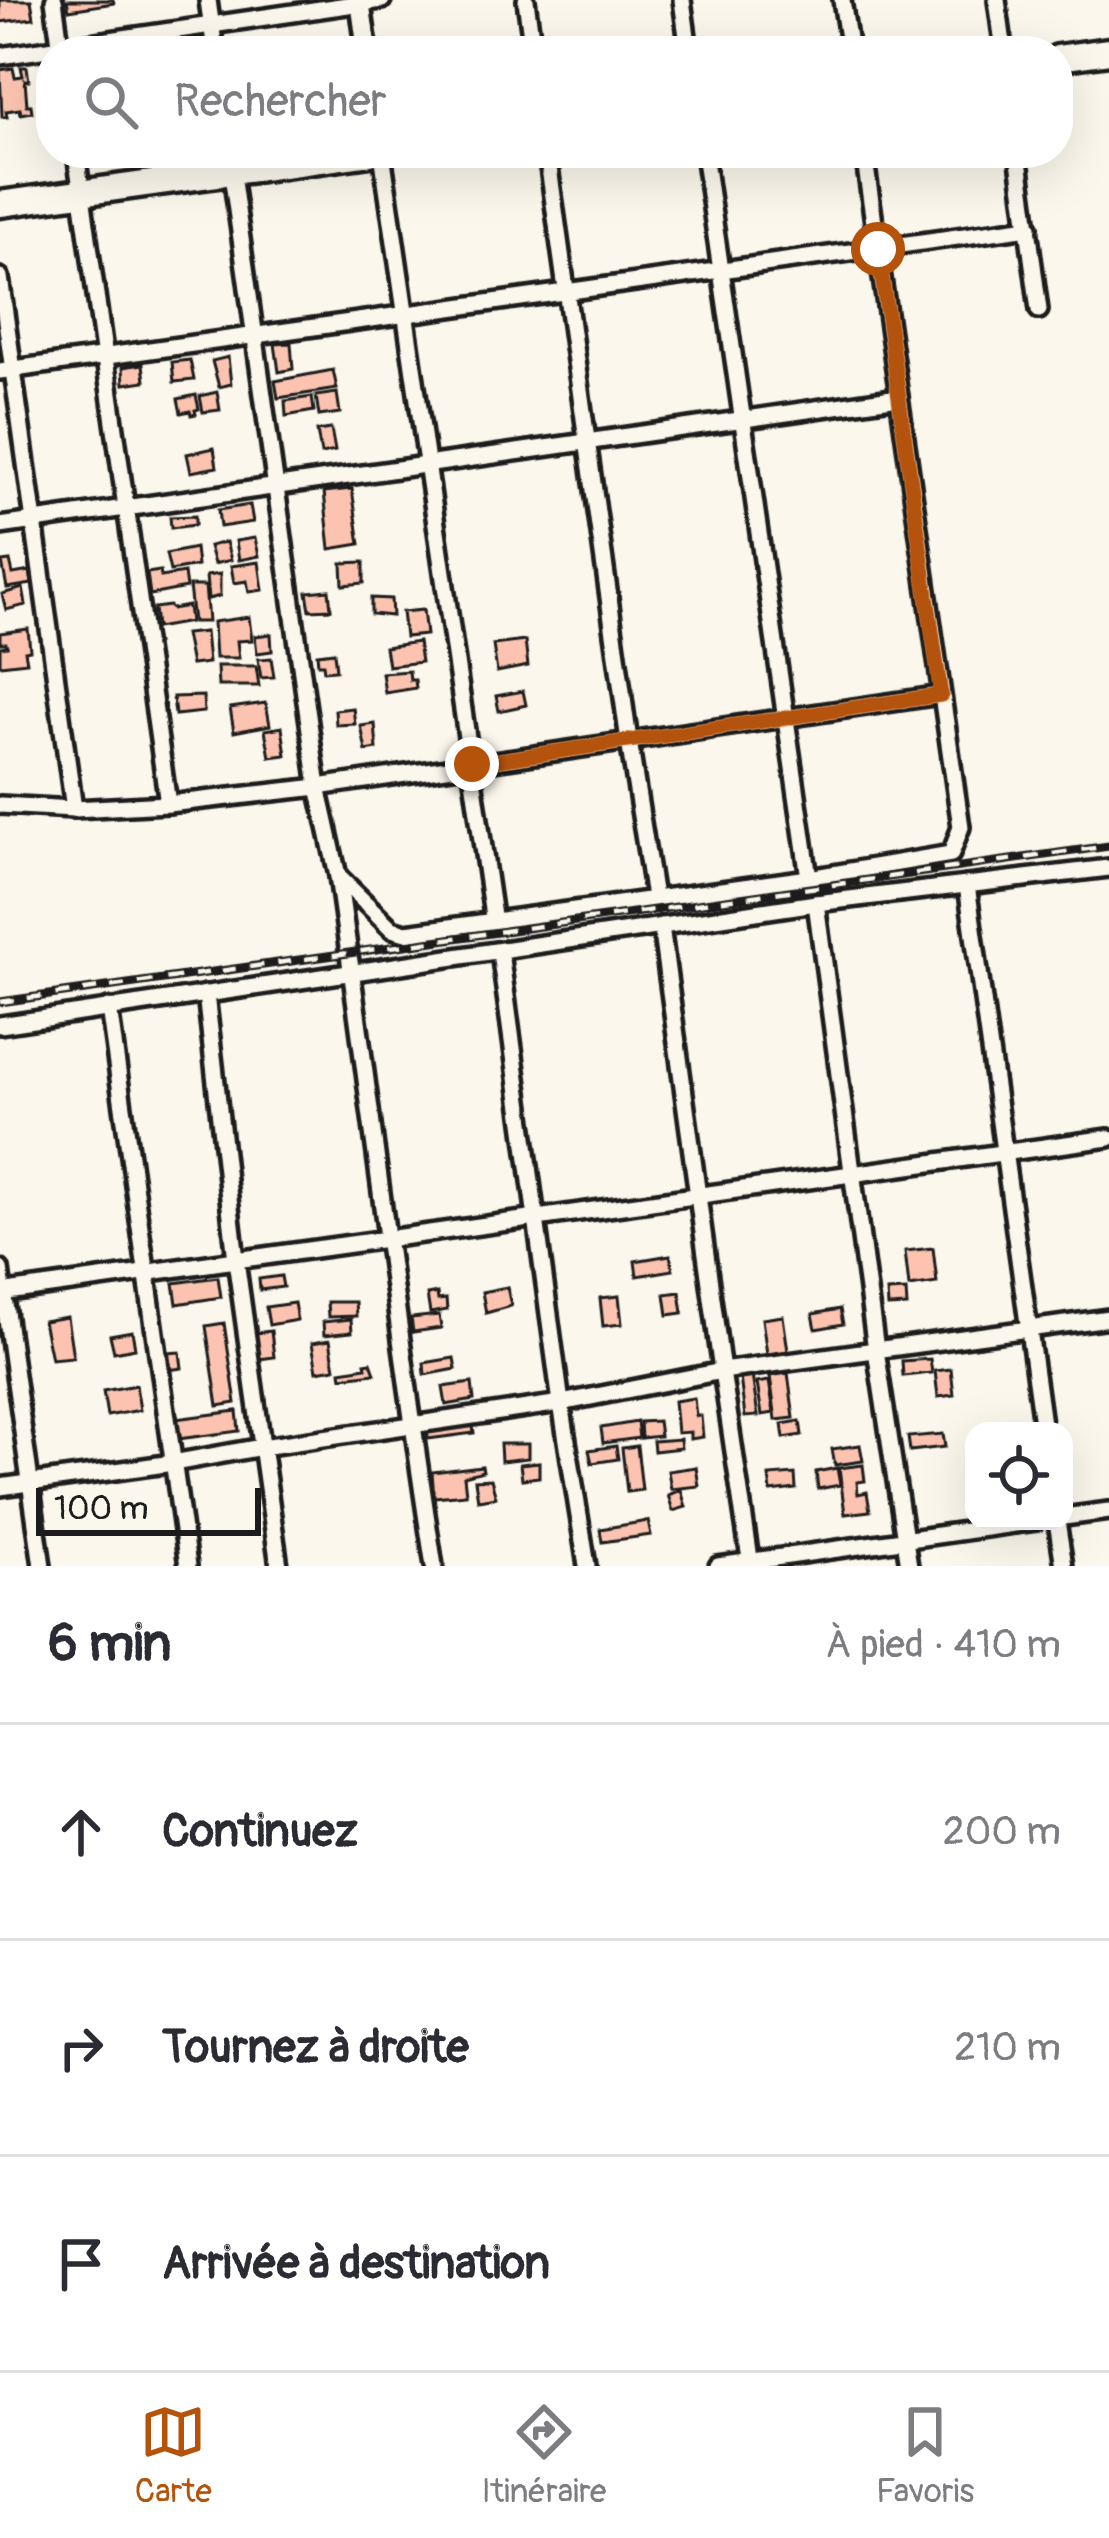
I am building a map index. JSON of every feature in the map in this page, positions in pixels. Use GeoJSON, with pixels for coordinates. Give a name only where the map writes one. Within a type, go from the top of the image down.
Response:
{"type":"FeatureCollection","features":[{"type":"Feature","properties":{"kind":"main road"},"geometry":{"type":"LineString","coordinates":[[1073,56],[1109,51]]}},
{"type":"Feature","properties":{"kind":"main road"},"geometry":{"type":"LineString","coordinates":[[0,204],[202,168]]}},
{"type":"Feature","properties":{"kind":"street"},"geometry":{"type":"LineString","coordinates":[[54,0],[59,36]]}},
{"type":"Feature","properties":{"kind":"street"},"geometry":{"type":"LineString","coordinates":[[208,0],[213,36]]}},
{"type":"Feature","properties":{"kind":"street"},"geometry":{"type":"LineString","coordinates":[[142,36],[382,0]]}},
{"type":"Feature","properties":{"kind":"street"},"geometry":{"type":"LineString","coordinates":[[526,0],[530,36]]}},
{"type":"Feature","properties":{"kind":"street"},"geometry":{"type":"LineString","coordinates":[[682,0],[687,36]]}},
{"type":"Feature","properties":{"kind":"street"},"geometry":{"type":"LineString","coordinates":[[842,0],[848,36]]}},
{"type":"Feature","properties":{"kind":"street"},"geometry":{"type":"LineString","coordinates":[[998,0],[1002,36]]}},
{"type":"Feature","properties":{"kind":"street"},"geometry":{"type":"LineString","coordinates":[[360,2],[366,36]]}},
{"type":"Feature","properties":{"kind":"street"},"geometry":{"type":"LineString","coordinates":[[0,56],[36,52]]}},
{"type":"Feature","properties":{"kind":"street"},"geometry":{"type":"LineString","coordinates":[[78,168],[169,804]]}},
{"type":"Feature","properties":{"kind":"street"},"geometry":{"type":"LineString","coordinates":[[232,168],[318,787],[338,876],[434,1566]]}},
{"type":"Feature","properties":{"kind":"street"},"geometry":{"type":"LineString","coordinates":[[384,168],[494,923]]}},
{"type":"Feature","properties":{"kind":"street"},"geometry":{"type":"LineString","coordinates":[[549,168],[654,897]]}},
{"type":"Feature","properties":{"kind":"street"},"geometry":{"type":"LineString","coordinates":[[706,168],[808,878]]}},
{"type":"Feature","properties":{"kind":"street"},"geometry":{"type":"LineString","coordinates":[[338,876],[392,929],[406,933],[951,854],[961,827],[866,168]]}},
{"type":"Feature","properties":{"kind":"street"},"geometry":{"type":"LineString","coordinates":[[1020,168],[1040,310]]}},
{"type":"Feature","properties":{"kind":"street"},"geometry":{"type":"LineString","coordinates":[[6,370],[1029,227]]}},
{"type":"Feature","properties":{"kind":"street"},"geometry":{"type":"LineString","coordinates":[[0,277],[6,370],[34,521],[74,809]]}},
{"type":"Feature","properties":{"kind":"street"},"geometry":{"type":"LineString","coordinates":[[0,526],[899,398]]}},
{"type":"Feature","properties":{"kind":"street"},"geometry":{"type":"LineString","coordinates":[[0,805],[74,809],[169,804],[318,787],[941,695]]}},
{"type":"Feature","properties":{"kind":"street"},"geometry":{"type":"LineString","coordinates":[[0,1024],[816,903],[1109,868]]}},
{"type":"Feature","properties":{"kind":"street"},"geometry":{"type":"LineString","coordinates":[[968,885],[1042,1422]]}},
{"type":"Feature","properties":{"kind":"street"},"geometry":{"type":"LineString","coordinates":[[816,903],[909,1566]]}},
{"type":"Feature","properties":{"kind":"street"},"geometry":{"type":"LineString","coordinates":[[661,926],[751,1564]]}},
{"type":"Feature","properties":{"kind":"street"},"geometry":{"type":"LineString","coordinates":[[500,952],[587,1566]]}},
{"type":"Feature","properties":{"kind":"street"},"geometry":{"type":"LineString","coordinates":[[206,994],[236,1260],[279,1566]]}},
{"type":"Feature","properties":{"kind":"street"},"geometry":{"type":"LineString","coordinates":[[109,1008],[188,1566]]}},
{"type":"Feature","properties":{"kind":"street"},"geometry":{"type":"LineString","coordinates":[[2,1293],[1109,1138]]}},
{"type":"Feature","properties":{"kind":"street"},"geometry":{"type":"LineString","coordinates":[[0,1269],[42,1566]]}},
{"type":"Feature","properties":{"kind":"street"},"geometry":{"type":"LineString","coordinates":[[0,1487],[561,1403],[722,1371],[1109,1318]]}},
{"type":"Feature","properties":{"kind":"street"},"geometry":{"type":"LineString","coordinates":[[1073,1517],[1109,1511]]}},
{"type":"Feature","properties":{"kind":"street"},"geometry":{"type":"LineString","coordinates":[[718,1566],[974,1530]]}},
{"type":"Feature","properties":{"kind":"street"},"geometry":{"type":"LineString","coordinates":[[1061,1530],[1064,1566]]}},
{"type":"Feature","properties":{"kind":"building"},"geometry":{"type":"Polygon","coordinates":[[[0,0],[31,0],[34,18],[0,22],[0,0]]]}},
{"type":"Feature","properties":{"kind":"building"},"geometry":{"type":"Polygon","coordinates":[[[67,0],[113,0],[114,3],[69,10],[67,0]]]}},
{"type":"Feature","properties":{"kind":"building"},"geometry":{"type":"Polygon","coordinates":[[[21,67],[27,67],[27,105],[32,112],[6,111],[7,117],[2,117],[0,70],[13,68],[15,77],[23,76],[21,67]]]}},
{"type":"Feature","properties":{"kind":"building"},"geometry":{"type":"Polygon","coordinates":[[[291,343],[293,369],[279,372],[275,344],[291,343]]]}},
{"type":"Feature","properties":{"kind":"building"},"geometry":{"type":"Polygon","coordinates":[[[228,357],[231,384],[219,387],[212,361],[228,357]]]}},
{"type":"Feature","properties":{"kind":"building"},"geometry":{"type":"Polygon","coordinates":[[[190,360],[194,380],[174,382],[172,362],[190,360]]]}},
{"type":"Feature","properties":{"kind":"building"},"geometry":{"type":"Polygon","coordinates":[[[143,364],[145,381],[124,384],[123,367],[143,364]]]}},
{"type":"Feature","properties":{"kind":"building"},"geometry":{"type":"Polygon","coordinates":[[[333,370],[337,389],[278,398],[275,381],[333,370]]]}},
{"type":"Feature","properties":{"kind":"building"},"geometry":{"type":"Polygon","coordinates":[[[217,392],[220,410],[203,412],[200,396],[217,392]]]}},
{"type":"Feature","properties":{"kind":"building"},"geometry":{"type":"Polygon","coordinates":[[[337,393],[340,413],[319,416],[316,396],[337,393]]]}},
{"type":"Feature","properties":{"kind":"building"},"geometry":{"type":"Polygon","coordinates":[[[196,395],[196,414],[181,413],[178,399],[196,395]]]}},
{"type":"Feature","properties":{"kind":"building"},"geometry":{"type":"Polygon","coordinates":[[[312,397],[314,411],[286,416],[285,401],[312,397]]]}},
{"type":"Feature","properties":{"kind":"building"},"geometry":{"type":"Polygon","coordinates":[[[331,429],[335,451],[321,454],[317,431],[331,429]]]}},
{"type":"Feature","properties":{"kind":"building"},"geometry":{"type":"Polygon","coordinates":[[[214,448],[217,467],[191,472],[187,454],[214,448]]]}},
{"type":"Feature","properties":{"kind":"building"},"geometry":{"type":"Polygon","coordinates":[[[352,489],[360,544],[330,549],[324,492],[352,489]]]}},
{"type":"Feature","properties":{"kind":"building"},"geometry":{"type":"Polygon","coordinates":[[[250,505],[253,522],[220,527],[218,510],[250,505]]]}},
{"type":"Feature","properties":{"kind":"building"},"geometry":{"type":"Polygon","coordinates":[[[195,516],[195,525],[171,528],[170,517],[195,516]]]}},
{"type":"Feature","properties":{"kind":"building"},"geometry":{"type":"Polygon","coordinates":[[[255,538],[259,556],[239,560],[236,541],[255,538]]]}},
{"type":"Feature","properties":{"kind":"building"},"geometry":{"type":"Polygon","coordinates":[[[226,542],[231,560],[214,564],[209,546],[226,542]]]}},
{"type":"Feature","properties":{"kind":"building"},"geometry":{"type":"Polygon","coordinates":[[[195,548],[197,566],[170,571],[166,554],[195,548]]]}},
{"type":"Feature","properties":{"kind":"building"},"geometry":{"type":"Polygon","coordinates":[[[10,561],[13,574],[30,571],[32,584],[7,588],[2,562],[10,561]]]}},
{"type":"Feature","properties":{"kind":"building"},"geometry":{"type":"Polygon","coordinates":[[[259,562],[263,590],[249,592],[247,581],[234,583],[231,566],[259,562]]]}},
{"type":"Feature","properties":{"kind":"building"},"geometry":{"type":"Polygon","coordinates":[[[364,562],[364,583],[343,585],[342,563],[364,562]]]}},
{"type":"Feature","properties":{"kind":"building"},"geometry":{"type":"Polygon","coordinates":[[[160,571],[161,577],[184,573],[186,588],[150,595],[147,573],[160,571]]]}},
{"type":"Feature","properties":{"kind":"building"},"geometry":{"type":"Polygon","coordinates":[[[220,574],[220,596],[208,599],[206,576],[220,574]]]}},
{"type":"Feature","properties":{"kind":"building"},"geometry":{"type":"Polygon","coordinates":[[[189,586],[205,586],[208,622],[193,622],[189,586]]]}},
{"type":"Feature","properties":{"kind":"building"},"geometry":{"type":"Polygon","coordinates":[[[23,588],[26,605],[6,610],[2,594],[23,588]]]}},
{"type":"Feature","properties":{"kind":"building"},"geometry":{"type":"Polygon","coordinates":[[[329,590],[331,609],[310,610],[307,592],[329,590]]]}},
{"type":"Feature","properties":{"kind":"building"},"geometry":{"type":"Polygon","coordinates":[[[371,598],[391,599],[392,616],[371,614],[371,598]]]}},
{"type":"Feature","properties":{"kind":"building"},"geometry":{"type":"Polygon","coordinates":[[[188,606],[190,622],[156,628],[154,608],[188,606]]]}},
{"type":"Feature","properties":{"kind":"building"},"geometry":{"type":"Polygon","coordinates":[[[423,610],[426,635],[405,637],[402,612],[423,610]]]}},
{"type":"Feature","properties":{"kind":"building"},"geometry":{"type":"Polygon","coordinates":[[[249,617],[252,640],[237,641],[239,658],[215,658],[213,622],[249,617]]]}},
{"type":"Feature","properties":{"kind":"building"},"geometry":{"type":"Polygon","coordinates":[[[28,629],[27,662],[0,665],[0,647],[7,646],[0,643],[0,633],[28,629]]]}},
{"type":"Feature","properties":{"kind":"building"},"geometry":{"type":"Polygon","coordinates":[[[205,632],[208,663],[191,665],[185,634],[205,632]]]}},
{"type":"Feature","properties":{"kind":"building"},"geometry":{"type":"Polygon","coordinates":[[[271,634],[272,651],[257,653],[255,636],[271,634]]]}},
{"type":"Feature","properties":{"kind":"building"},"geometry":{"type":"Polygon","coordinates":[[[525,641],[528,666],[497,672],[493,645],[525,641]]]}},
{"type":"Feature","properties":{"kind":"building"},"geometry":{"type":"Polygon","coordinates":[[[418,642],[421,662],[388,666],[385,647],[418,642]]]}},
{"type":"Feature","properties":{"kind":"building"},"geometry":{"type":"Polygon","coordinates":[[[334,652],[336,670],[324,671],[317,654],[334,652]]]}},
{"type":"Feature","properties":{"kind":"building"},"geometry":{"type":"Polygon","coordinates":[[[271,658],[274,677],[261,678],[258,659],[271,658]]]}},
{"type":"Feature","properties":{"kind":"building"},"geometry":{"type":"Polygon","coordinates":[[[217,666],[256,666],[259,686],[218,686],[217,666]]]}},
{"type":"Feature","properties":{"kind":"building"},"geometry":{"type":"Polygon","coordinates":[[[409,671],[416,688],[385,693],[382,673],[409,671]]]}},
{"type":"Feature","properties":{"kind":"building"},"geometry":{"type":"Polygon","coordinates":[[[523,691],[526,705],[499,711],[496,696],[523,691]]]}},
{"type":"Feature","properties":{"kind":"building"},"geometry":{"type":"Polygon","coordinates":[[[203,696],[204,712],[175,715],[173,697],[203,696]]]}},
{"type":"Feature","properties":{"kind":"building"},"geometry":{"type":"Polygon","coordinates":[[[266,703],[270,725],[234,732],[230,708],[266,703]]]}},
{"type":"Feature","properties":{"kind":"building"},"geometry":{"type":"Polygon","coordinates":[[[353,708],[355,724],[336,725],[335,710],[353,708]]]}},
{"type":"Feature","properties":{"kind":"building"},"geometry":{"type":"Polygon","coordinates":[[[375,724],[377,749],[366,751],[361,726],[375,724]]]}},
{"type":"Feature","properties":{"kind":"building"},"geometry":{"type":"Polygon","coordinates":[[[282,727],[286,755],[270,757],[265,730],[282,727]]]}},
{"type":"Feature","properties":{"kind":"building"},"geometry":{"type":"Polygon","coordinates":[[[933,1248],[937,1283],[909,1287],[905,1251],[933,1248]]]}},
{"type":"Feature","properties":{"kind":"building"},"geometry":{"type":"Polygon","coordinates":[[[670,1255],[673,1270],[637,1276],[635,1261],[670,1255]]]}},
{"type":"Feature","properties":{"kind":"building"},"geometry":{"type":"Polygon","coordinates":[[[281,1276],[283,1287],[260,1290],[259,1279],[281,1276]]]}},
{"type":"Feature","properties":{"kind":"building"},"geometry":{"type":"Polygon","coordinates":[[[218,1277],[221,1297],[177,1304],[174,1283],[218,1277]]]}},
{"type":"Feature","properties":{"kind":"building"},"geometry":{"type":"Polygon","coordinates":[[[507,1287],[511,1306],[486,1313],[482,1292],[507,1287]]]}},
{"type":"Feature","properties":{"kind":"building"},"geometry":{"type":"Polygon","coordinates":[[[906,1291],[907,1306],[888,1307],[887,1292],[906,1291]]]}},
{"type":"Feature","properties":{"kind":"building"},"geometry":{"type":"Polygon","coordinates":[[[680,1292],[683,1313],[668,1315],[665,1294],[680,1292]]]}},
{"type":"Feature","properties":{"kind":"building"},"geometry":{"type":"Polygon","coordinates":[[[437,1293],[438,1300],[446,1299],[447,1310],[430,1313],[427,1295],[437,1293]]]}},
{"type":"Feature","properties":{"kind":"building"},"geometry":{"type":"Polygon","coordinates":[[[619,1296],[622,1324],[603,1326],[600,1298],[619,1296]]]}},
{"type":"Feature","properties":{"kind":"building"},"geometry":{"type":"Polygon","coordinates":[[[327,1302],[355,1302],[356,1316],[328,1317],[327,1302]]]}},
{"type":"Feature","properties":{"kind":"building"},"geometry":{"type":"Polygon","coordinates":[[[294,1303],[297,1320],[269,1325],[266,1307],[294,1303]]]}},
{"type":"Feature","properties":{"kind":"building"},"geometry":{"type":"Polygon","coordinates":[[[840,1309],[843,1324],[816,1329],[813,1314],[840,1309]]]}},
{"type":"Feature","properties":{"kind":"building"},"geometry":{"type":"Polygon","coordinates":[[[439,1315],[441,1328],[413,1332],[411,1318],[439,1315]]]}},
{"type":"Feature","properties":{"kind":"building"},"geometry":{"type":"Polygon","coordinates":[[[783,1316],[788,1351],[767,1354],[762,1319],[783,1316]]]}},
{"type":"Feature","properties":{"kind":"building"},"geometry":{"type":"Polygon","coordinates":[[[67,1317],[73,1357],[51,1359],[43,1321],[67,1317]]]}},
{"type":"Feature","properties":{"kind":"building"},"geometry":{"type":"Polygon","coordinates":[[[351,1319],[352,1332],[324,1335],[323,1322],[351,1319]]]}},
{"type":"Feature","properties":{"kind":"building"},"geometry":{"type":"Polygon","coordinates":[[[224,1323],[236,1403],[218,1406],[206,1326],[224,1323]]]}},
{"type":"Feature","properties":{"kind":"building"},"geometry":{"type":"Polygon","coordinates":[[[132,1331],[135,1348],[114,1352],[110,1335],[132,1331]]]}},
{"type":"Feature","properties":{"kind":"building"},"geometry":{"type":"Polygon","coordinates":[[[271,1331],[274,1357],[259,1359],[255,1333],[271,1331]]]}},
{"type":"Feature","properties":{"kind":"building"},"geometry":{"type":"Polygon","coordinates":[[[330,1340],[335,1368],[317,1371],[312,1343],[330,1340]]]}},
{"type":"Feature","properties":{"kind":"building"},"geometry":{"type":"Polygon","coordinates":[[[180,1352],[182,1368],[168,1370],[166,1353],[180,1352]]]}},
{"type":"Feature","properties":{"kind":"building"},"geometry":{"type":"Polygon","coordinates":[[[454,1358],[456,1369],[425,1375],[424,1363],[454,1358]]]}},
{"type":"Feature","properties":{"kind":"building"},"geometry":{"type":"Polygon","coordinates":[[[930,1359],[932,1373],[903,1376],[902,1361],[930,1359]]]}},
{"type":"Feature","properties":{"kind":"building"},"geometry":{"type":"Polygon","coordinates":[[[371,1362],[375,1373],[342,1377],[341,1371],[371,1362]]]}},
{"type":"Feature","properties":{"kind":"building"},"geometry":{"type":"Polygon","coordinates":[[[951,1369],[954,1395],[938,1397],[935,1371],[951,1369]]]}},
{"type":"Feature","properties":{"kind":"building"},"geometry":{"type":"Polygon","coordinates":[[[788,1373],[794,1418],[776,1420],[770,1376],[788,1373]]]}},
{"type":"Feature","properties":{"kind":"building"},"geometry":{"type":"Polygon","coordinates":[[[752,1375],[758,1416],[745,1417],[740,1377],[752,1375]]]}},
{"type":"Feature","properties":{"kind":"building"},"geometry":{"type":"Polygon","coordinates":[[[769,1381],[774,1413],[762,1415],[757,1383],[769,1381]]]}},
{"type":"Feature","properties":{"kind":"building"},"geometry":{"type":"Polygon","coordinates":[[[472,1383],[474,1400],[446,1405],[443,1387],[472,1383]]]}},
{"type":"Feature","properties":{"kind":"building"},"geometry":{"type":"Polygon","coordinates":[[[136,1385],[140,1410],[107,1416],[103,1391],[136,1385]]]}},
{"type":"Feature","properties":{"kind":"building"},"geometry":{"type":"Polygon","coordinates":[[[694,1398],[703,1437],[690,1439],[690,1432],[677,1433],[674,1401],[694,1398]]]}},
{"type":"Feature","properties":{"kind":"building"},"geometry":{"type":"Polygon","coordinates":[[[237,1411],[239,1431],[178,1439],[175,1419],[237,1411]]]}},
{"type":"Feature","properties":{"kind":"building"},"geometry":{"type":"Polygon","coordinates":[[[471,1414],[474,1433],[428,1439],[426,1423],[471,1414]]]}},
{"type":"Feature","properties":{"kind":"building"},"geometry":{"type":"Polygon","coordinates":[[[658,1421],[660,1436],[641,1438],[640,1422],[658,1421]]]}},
{"type":"Feature","properties":{"kind":"building"},"geometry":{"type":"Polygon","coordinates":[[[800,1421],[802,1435],[784,1438],[782,1424],[800,1421]]]}},
{"type":"Feature","properties":{"kind":"building"},"geometry":{"type":"Polygon","coordinates":[[[637,1422],[639,1438],[603,1443],[601,1428],[637,1422]]]}},
{"type":"Feature","properties":{"kind":"building"},"geometry":{"type":"Polygon","coordinates":[[[943,1434],[945,1447],[910,1451],[908,1437],[943,1434]]]}},
{"type":"Feature","properties":{"kind":"building"},"geometry":{"type":"Polygon","coordinates":[[[680,1439],[681,1448],[654,1451],[653,1441],[680,1439]]]}},
{"type":"Feature","properties":{"kind":"building"},"geometry":{"type":"Polygon","coordinates":[[[500,1444],[528,1444],[528,1458],[501,1461],[500,1444]]]}},
{"type":"Feature","properties":{"kind":"building"},"geometry":{"type":"Polygon","coordinates":[[[860,1445],[863,1461],[835,1465],[832,1449],[860,1445]]]}},
{"type":"Feature","properties":{"kind":"building"},"geometry":{"type":"Polygon","coordinates":[[[616,1446],[618,1459],[592,1463],[589,1450],[616,1446]]]}},
{"type":"Feature","properties":{"kind":"building"},"geometry":{"type":"Polygon","coordinates":[[[637,1446],[642,1490],[627,1492],[622,1448],[637,1446]]]}},
{"type":"Feature","properties":{"kind":"building"},"geometry":{"type":"Polygon","coordinates":[[[539,1462],[539,1477],[522,1479],[520,1464],[539,1462]]]}},
{"type":"Feature","properties":{"kind":"building"},"geometry":{"type":"Polygon","coordinates":[[[863,1465],[865,1481],[857,1482],[858,1494],[867,1492],[870,1511],[845,1514],[839,1468],[863,1465]]]}},
{"type":"Feature","properties":{"kind":"building"},"geometry":{"type":"Polygon","coordinates":[[[482,1466],[483,1471],[464,1476],[466,1494],[434,1497],[432,1472],[482,1466]]]}},
{"type":"Feature","properties":{"kind":"building"},"geometry":{"type":"Polygon","coordinates":[[[696,1467],[699,1486],[671,1489],[668,1471],[696,1467]]]}},
{"type":"Feature","properties":{"kind":"building"},"geometry":{"type":"Polygon","coordinates":[[[837,1468],[840,1485],[818,1489],[816,1472],[837,1468]]]}},
{"type":"Feature","properties":{"kind":"building"},"geometry":{"type":"Polygon","coordinates":[[[795,1474],[796,1489],[771,1492],[769,1476],[795,1474]]]}},
{"type":"Feature","properties":{"kind":"building"},"geometry":{"type":"Polygon","coordinates":[[[491,1479],[496,1497],[478,1500],[475,1480],[491,1479]]]}},
{"type":"Feature","properties":{"kind":"building"},"geometry":{"type":"Polygon","coordinates":[[[681,1490],[686,1507],[673,1511],[668,1495],[681,1490]]]}},
{"type":"Feature","properties":{"kind":"building"},"geometry":{"type":"Polygon","coordinates":[[[648,1521],[651,1535],[602,1542],[600,1529],[648,1521]]]}},
{"type":"Feature","properties":{"kind":"railway"},"geometry":{"type":"LineString","coordinates":[[0,1002],[1109,846]]}},
{"type":"Feature","properties":{"kind":"route"},"geometry":{"type":"LineString","coordinates":[[472,764],[941,695],[878,249]]}}]}
